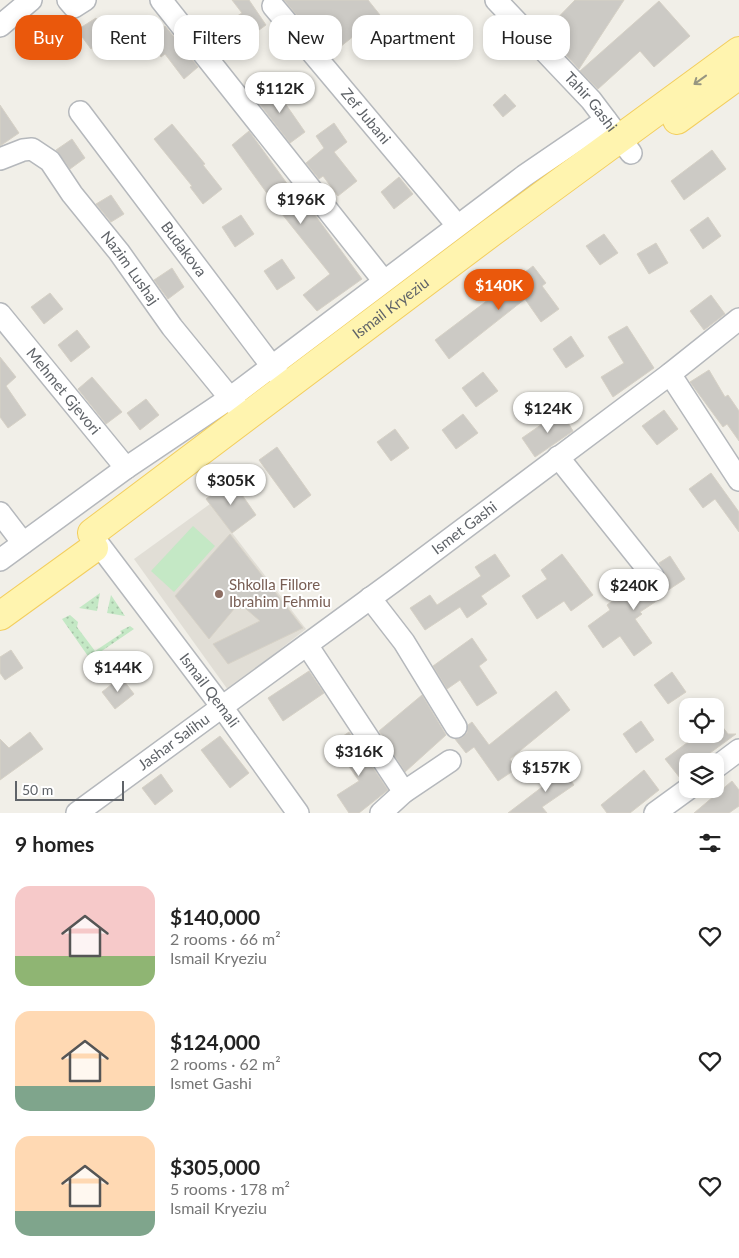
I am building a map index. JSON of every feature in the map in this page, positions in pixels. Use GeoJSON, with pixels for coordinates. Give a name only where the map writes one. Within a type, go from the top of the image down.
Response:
{"type":"FeatureCollection","features":[{"type":"Feature","properties":{"kind":"main road","name":"Ismail Kryeziu"},"geometry":{"type":"LineString","coordinates":[[0,597],[95,541],[238,407],[288,387],[492,232],[739,51]]}},
{"type":"Feature","properties":{"kind":"main road","name":"Ismail Kryeziu"},"geometry":{"type":"LineString","coordinates":[[0,616],[95,541],[268,422],[441,289],[620,137],[739,75]]}},
{"type":"Feature","properties":{"kind":"street"},"geometry":{"type":"LineString","coordinates":[[0,26],[31,0]]}},
{"type":"Feature","properties":{"kind":"street"},"geometry":{"type":"LineString","coordinates":[[68,0],[74,8],[86,0]]}},
{"type":"Feature","properties":{"kind":"street"},"geometry":{"type":"LineString","coordinates":[[161,0],[383,280]]}},
{"type":"Feature","properties":{"kind":"street","name":"Tahir Gashi"},"geometry":{"type":"LineString","coordinates":[[496,0],[591,100],[620,137]]}},
{"type":"Feature","properties":{"kind":"street","name":"Zef Jubani"},"geometry":{"type":"LineString","coordinates":[[273,6],[457,226]]}},
{"type":"Feature","properties":{"kind":"street","name":"Budakova"},"geometry":{"type":"LineString","coordinates":[[80,112],[288,387]]}},
{"type":"Feature","properties":{"kind":"street"},"geometry":{"type":"LineString","coordinates":[[0,560],[126,468],[238,407],[271,366],[383,280],[524,176],[620,137]]}},
{"type":"Feature","properties":{"kind":"street","name":"Nazim Lushaj"},"geometry":{"type":"LineString","coordinates":[[0,159],[23,150],[32,150],[50,161],[72,194],[119,252],[172,327],[238,407]]}},
{"type":"Feature","properties":{"kind":"street","name":"Mehmet Gjevori"},"geometry":{"type":"LineString","coordinates":[[0,314],[126,468]]}},
{"type":"Feature","properties":{"kind":"street","name":"Ismet Gashi"},"geometry":{"type":"LineString","coordinates":[[222,706],[307,645],[670,374],[739,319]]}},
{"type":"Feature","properties":{"kind":"street"},"geometry":{"type":"LineString","coordinates":[[670,374],[739,480]]}},
{"type":"Feature","properties":{"kind":"street"},"geometry":{"type":"LineString","coordinates":[[558,456],[652,576]]}},
{"type":"Feature","properties":{"kind":"street"},"geometry":{"type":"LineString","coordinates":[[0,513],[23,543]]}},
{"type":"Feature","properties":{"kind":"street","name":"Ismail Qemali"},"geometry":{"type":"LineString","coordinates":[[95,541],[222,706],[298,813]]}},
{"type":"Feature","properties":{"kind":"street"},"geometry":{"type":"LineString","coordinates":[[370,598],[404,642],[456,727]]}},
{"type":"Feature","properties":{"kind":"street"},"geometry":{"type":"LineString","coordinates":[[307,645],[404,792]]}},
{"type":"Feature","properties":{"kind":"street","name":"Jashar Salihu"},"geometry":{"type":"LineString","coordinates":[[77,813],[222,706]]}},
{"type":"Feature","properties":{"kind":"street"},"geometry":{"type":"LineString","coordinates":[[724,762],[737,754]]}},
{"type":"Feature","properties":{"kind":"street"},"geometry":{"type":"LineString","coordinates":[[381,813],[404,792],[450,761]]}},
{"type":"Feature","properties":{"kind":"street"},"geometry":{"type":"LineString","coordinates":[[655,813],[679,796]]}},
{"type":"Feature","properties":{"kind":"shaded area","name":"Shkolla Fillore Ibrahim Fehmiu"},"geometry":{"type":"Polygon","coordinates":[[[210,504],[306,629],[228,690],[134,559],[210,504]]]}},
{"type":"Feature","properties":{"kind":"green space"},"geometry":{"type":"Polygon","coordinates":[[[193,526],[215,546],[174,592],[151,571],[193,526]]]}},
{"type":"Feature","properties":{"kind":"green space"},"geometry":{"type":"Polygon","coordinates":[[[100,593],[97,611],[79,608],[100,593]]]}},
{"type":"Feature","properties":{"kind":"green space"},"geometry":{"type":"Polygon","coordinates":[[[111,595],[125,616],[107,613],[111,595]]]}},
{"type":"Feature","properties":{"kind":"green space"},"geometry":{"type":"Polygon","coordinates":[[[70,615],[78,622],[77,627],[95,651],[122,633],[120,631],[130,626],[134,629],[90,659],[62,619],[70,615]]]}},
{"type":"Feature","properties":{"kind":"building"},"geometry":{"type":"Polygon","coordinates":[[[232,0],[249,0],[266,25],[259,30],[259,15],[239,15],[242,13],[232,0]]]}},
{"type":"Feature","properties":{"kind":"building"},"geometry":{"type":"Polygon","coordinates":[[[284,0],[368,0],[380,15],[352,15],[352,37],[342,45],[342,15],[297,15],[284,0]]]}},
{"type":"Feature","properties":{"kind":"building"},"geometry":{"type":"Polygon","coordinates":[[[575,0],[624,0],[579,69],[570,59],[570,15],[560,15],[575,0]]]}},
{"type":"Feature","properties":{"kind":"building"},"geometry":{"type":"Polygon","coordinates":[[[659,1],[690,36],[654,67],[640,51],[598,89],[580,71],[659,1]]]}},
{"type":"Feature","properties":{"kind":"building"},"geometry":{"type":"Polygon","coordinates":[[[92,21],[91,49],[82,37],[82,27],[92,21]]]}},
{"type":"Feature","properties":{"kind":"building"},"geometry":{"type":"Polygon","coordinates":[[[164,27],[174,37],[174,60],[192,60],[198,67],[184,79],[164,55],[164,27]]]}},
{"type":"Feature","properties":{"kind":"building"},"geometry":{"type":"Polygon","coordinates":[[[273,86],[305,132],[290,143],[255,98],[273,86]]]}},
{"type":"Feature","properties":{"kind":"building"},"geometry":{"type":"Polygon","coordinates":[[[505,94],[516,106],[503,117],[493,105],[505,94]]]}},
{"type":"Feature","properties":{"kind":"building"},"geometry":{"type":"Polygon","coordinates":[[[0,105],[19,133],[0,146],[0,105]]]}},
{"type":"Feature","properties":{"kind":"building"},"geometry":{"type":"Polygon","coordinates":[[[334,123],[347,142],[334,152],[357,181],[338,196],[323,176],[319,179],[306,163],[324,148],[316,136],[334,123]]]}},
{"type":"Feature","properties":{"kind":"building"},"geometry":{"type":"Polygon","coordinates":[[[172,124],[205,164],[203,165],[222,189],[203,204],[190,187],[192,186],[154,139],[172,124]]]}},
{"type":"Feature","properties":{"kind":"building"},"geometry":{"type":"Polygon","coordinates":[[[249,131],[309,214],[312,211],[362,279],[317,311],[303,295],[330,274],[282,214],[232,145],[249,131]]]}},
{"type":"Feature","properties":{"kind":"building"},"geometry":{"type":"Polygon","coordinates":[[[72,139],[85,158],[70,169],[56,150],[72,139]]]}},
{"type":"Feature","properties":{"kind":"building"},"geometry":{"type":"Polygon","coordinates":[[[712,150],[726,169],[684,200],[671,181],[712,150]]]}},
{"type":"Feature","properties":{"kind":"building"},"geometry":{"type":"Polygon","coordinates":[[[399,177],[413,194],[394,209],[381,192],[399,177]]]}},
{"type":"Feature","properties":{"kind":"building"},"geometry":{"type":"Polygon","coordinates":[[[111,195],[124,214],[111,222],[96,204],[111,195]]]}},
{"type":"Feature","properties":{"kind":"building"},"geometry":{"type":"Polygon","coordinates":[[[241,215],[254,234],[235,247],[222,227],[241,215]]]}},
{"type":"Feature","properties":{"kind":"building"},"geometry":{"type":"Polygon","coordinates":[[[708,217],[721,236],[703,249],[690,230],[708,217]]]}},
{"type":"Feature","properties":{"kind":"building"},"geometry":{"type":"Polygon","coordinates":[[[604,234],[618,253],[600,265],[586,246],[604,234]]]}},
{"type":"Feature","properties":{"kind":"building"},"geometry":{"type":"Polygon","coordinates":[[[656,243],[668,263],[649,274],[637,254],[656,243]]]}},
{"type":"Feature","properties":{"kind":"building"},"geometry":{"type":"Polygon","coordinates":[[[282,259],[295,278],[277,290],[264,271],[282,259]]]}},
{"type":"Feature","properties":{"kind":"building"},"geometry":{"type":"Polygon","coordinates":[[[533,266],[546,283],[542,286],[559,309],[541,322],[525,299],[449,359],[435,340],[533,266]]]}},
{"type":"Feature","properties":{"kind":"building"},"geometry":{"type":"Polygon","coordinates":[[[172,268],[184,287],[168,299],[154,280],[172,268]]]}},
{"type":"Feature","properties":{"kind":"building"},"geometry":{"type":"Polygon","coordinates":[[[50,293],[63,309],[44,324],[31,307],[50,293]]]}},
{"type":"Feature","properties":{"kind":"building"},"geometry":{"type":"Polygon","coordinates":[[[711,295],[725,314],[704,330],[690,311],[711,295]]]}},
{"type":"Feature","properties":{"kind":"building"},"geometry":{"type":"Polygon","coordinates":[[[627,326],[654,368],[613,397],[601,377],[624,363],[608,337],[627,326]]]}},
{"type":"Feature","properties":{"kind":"building"},"geometry":{"type":"Polygon","coordinates":[[[77,330],[90,347],[71,362],[58,345],[77,330]]]}},
{"type":"Feature","properties":{"kind":"building"},"geometry":{"type":"Polygon","coordinates":[[[571,336],[584,356],[566,368],[553,349],[571,336]]]}},
{"type":"Feature","properties":{"kind":"building"},"geometry":{"type":"Polygon","coordinates":[[[0,357],[16,377],[6,386],[26,415],[8,428],[0,417],[0,357]]]}},
{"type":"Feature","properties":{"kind":"building"},"geometry":{"type":"Polygon","coordinates":[[[709,370],[725,397],[728,395],[739,411],[739,441],[727,424],[723,427],[690,382],[709,370]]]}},
{"type":"Feature","properties":{"kind":"building"},"geometry":{"type":"Polygon","coordinates":[[[483,372],[498,391],[476,407],[462,388],[483,372]]]}},
{"type":"Feature","properties":{"kind":"building"},"geometry":{"type":"Polygon","coordinates":[[[92,377],[122,412],[106,424],[78,389],[92,377]]]}},
{"type":"Feature","properties":{"kind":"building"},"geometry":{"type":"Polygon","coordinates":[[[146,399],[159,415],[140,430],[127,413],[146,399]]]}},
{"type":"Feature","properties":{"kind":"building"},"geometry":{"type":"Polygon","coordinates":[[[664,410],[678,429],[657,445],[642,426],[664,410]]]}},
{"type":"Feature","properties":{"kind":"building"},"geometry":{"type":"Polygon","coordinates":[[[561,411],[573,431],[535,457],[522,438],[561,411]]]}},
{"type":"Feature","properties":{"kind":"building"},"geometry":{"type":"Polygon","coordinates":[[[463,414],[478,433],[456,449],[442,430],[463,414]]]}},
{"type":"Feature","properties":{"kind":"building"},"geometry":{"type":"Polygon","coordinates":[[[395,429],[409,448],[391,461],[377,442],[395,429]]]}},
{"type":"Feature","properties":{"kind":"building"},"geometry":{"type":"Polygon","coordinates":[[[277,447],[311,495],[294,508],[259,460],[277,447]]]}},
{"type":"Feature","properties":{"kind":"building"},"geometry":{"type":"Polygon","coordinates":[[[711,473],[739,512],[739,532],[715,499],[703,508],[689,489],[711,473]]]}},
{"type":"Feature","properties":{"kind":"building"},"geometry":{"type":"Polygon","coordinates":[[[231,479],[256,515],[232,533],[206,499],[231,479]]]}},
{"type":"Feature","properties":{"kind":"building"},"geometry":{"type":"Polygon","coordinates":[[[230,534],[303,628],[228,664],[213,644],[260,621],[239,603],[209,639],[175,596],[230,534]]]}},
{"type":"Feature","properties":{"kind":"building"},"geometry":{"type":"Polygon","coordinates":[[[495,554],[510,576],[481,596],[487,604],[467,618],[460,607],[425,630],[410,608],[430,595],[437,605],[481,576],[475,567],[495,554]]]}},
{"type":"Feature","properties":{"kind":"building"},"geometry":{"type":"Polygon","coordinates":[[[562,554],[593,595],[571,611],[564,601],[537,619],[522,596],[547,579],[541,570],[562,554]]]}},
{"type":"Feature","properties":{"kind":"building"},"geometry":{"type":"Polygon","coordinates":[[[670,556],[685,579],[659,596],[661,598],[640,612],[642,614],[635,619],[652,643],[634,656],[620,636],[603,648],[588,626],[610,610],[607,605],[640,580],[649,588],[661,585],[665,575],[659,563],[670,556]]]}},
{"type":"Feature","properties":{"kind":"building"},"geometry":{"type":"Polygon","coordinates":[[[472,638],[487,660],[479,666],[497,693],[477,706],[460,680],[447,689],[433,666],[472,638]]]}},
{"type":"Feature","properties":{"kind":"building"},"geometry":{"type":"Polygon","coordinates":[[[11,650],[23,668],[5,680],[0,673],[0,657],[11,650]]]}},
{"type":"Feature","properties":{"kind":"building"},"geometry":{"type":"Polygon","coordinates":[[[309,671],[324,693],[283,721],[268,698],[309,671]]]}},
{"type":"Feature","properties":{"kind":"building"},"geometry":{"type":"Polygon","coordinates":[[[672,672],[686,692],[668,704],[654,685],[672,672]]]}},
{"type":"Feature","properties":{"kind":"building"},"geometry":{"type":"Polygon","coordinates":[[[121,677],[134,694],[115,709],[102,692],[121,677]]]}},
{"type":"Feature","properties":{"kind":"building"},"geometry":{"type":"Polygon","coordinates":[[[556,691],[570,710],[510,759],[516,769],[498,781],[474,747],[466,753],[455,739],[463,737],[467,733],[468,725],[472,722],[489,745],[556,691]]]}},
{"type":"Feature","properties":{"kind":"building"},"geometry":{"type":"Polygon","coordinates":[[[422,695],[446,735],[405,772],[379,731],[422,695]]]}},
{"type":"Feature","properties":{"kind":"building"},"geometry":{"type":"Polygon","coordinates":[[[641,721],[654,740],[636,753],[623,734],[641,721]]]}},
{"type":"Feature","properties":{"kind":"building"},"geometry":{"type":"Polygon","coordinates":[[[724,729],[728,734],[736,734],[724,743],[724,729]]]}},
{"type":"Feature","properties":{"kind":"building"},"geometry":{"type":"Polygon","coordinates":[[[30,732],[43,749],[0,780],[0,739],[9,748],[30,732]]]}},
{"type":"Feature","properties":{"kind":"building"},"geometry":{"type":"Polygon","coordinates":[[[349,732],[388,790],[359,813],[349,813],[337,795],[359,781],[333,743],[349,732]]]}},
{"type":"Feature","properties":{"kind":"building"},"geometry":{"type":"Polygon","coordinates":[[[220,736],[249,773],[230,788],[201,750],[220,736]]]}},
{"type":"Feature","properties":{"kind":"building"},"geometry":{"type":"Polygon","coordinates":[[[687,743],[724,743],[710,753],[679,753],[679,777],[665,759],[687,743]]]}},
{"type":"Feature","properties":{"kind":"building"},"geometry":{"type":"Polygon","coordinates":[[[560,766],[574,785],[542,807],[547,813],[508,813],[546,784],[542,779],[560,766]]]}},
{"type":"Feature","properties":{"kind":"building"},"geometry":{"type":"Polygon","coordinates":[[[644,770],[659,790],[630,813],[607,813],[601,805],[644,770]]]}},
{"type":"Feature","properties":{"kind":"building"},"geometry":{"type":"Polygon","coordinates":[[[161,774],[173,791],[155,805],[142,788],[161,774]]]}},
{"type":"Feature","properties":{"kind":"building"},"geometry":{"type":"Polygon","coordinates":[[[732,781],[739,790],[739,806],[729,813],[694,813],[712,798],[724,798],[724,788],[732,781]]]}},
{"type":"Feature","properties":{"kind":"place","name":"Shkolla Fillore Ibrahim Fehmiu"},"geometry":{"type":"Point","coordinates":[219,594]}}]}
